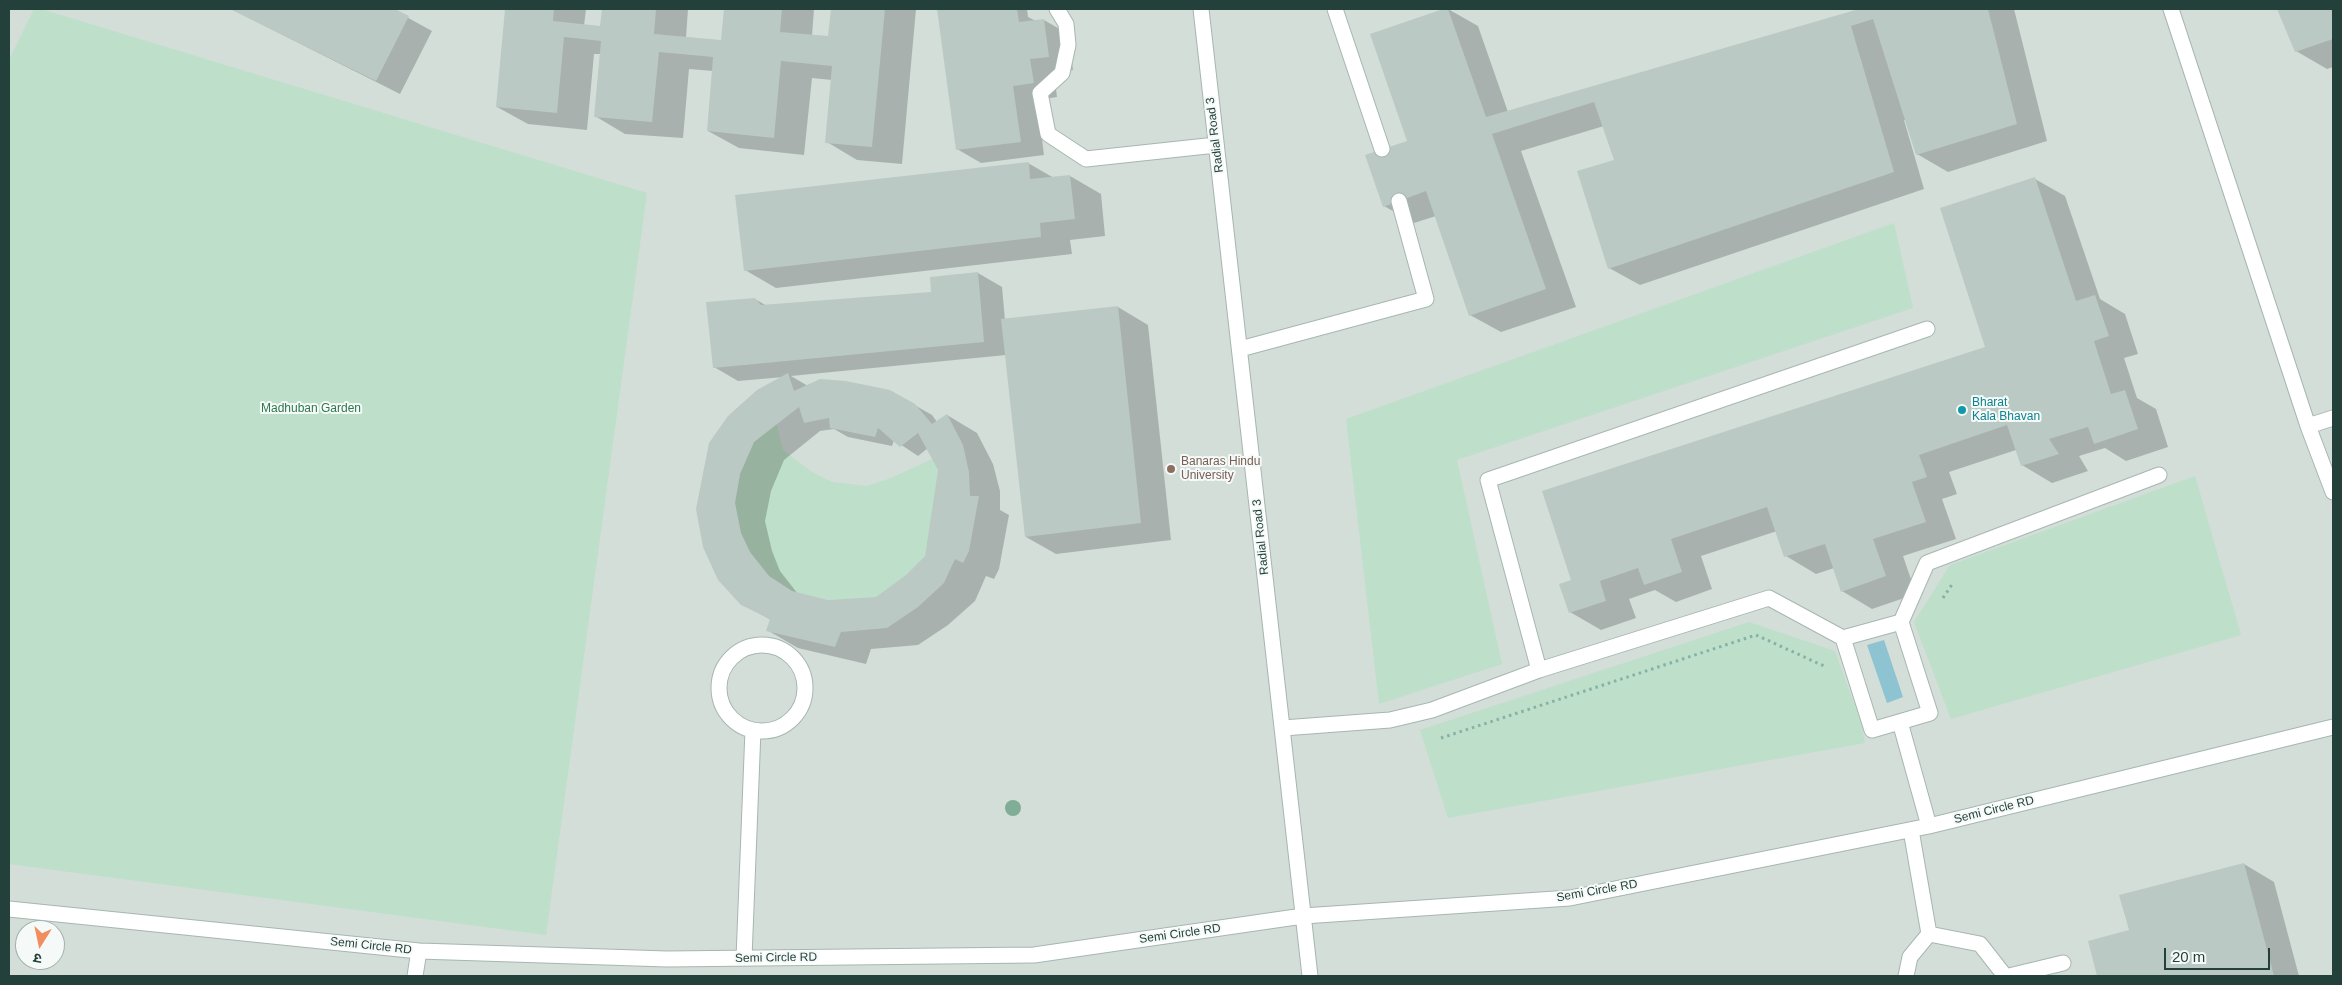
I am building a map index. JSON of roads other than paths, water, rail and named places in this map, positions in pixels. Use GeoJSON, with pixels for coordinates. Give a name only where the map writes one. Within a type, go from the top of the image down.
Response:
{"type":"FeatureCollection","features":[{"type":"Feature","properties":{"kind":"lane"},"geometry":{"type":"LineString","coordinates":[[1057,9],[1066,24],[1068,45],[1062,73],[1040,93],[1048,134],[1086,159],[1216,145]]}},
{"type":"Feature","properties":{"kind":"lane","name":"Radial Road 3"},"geometry":{"type":"LineString","coordinates":[[1201,9],[1310,976]]}},
{"type":"Feature","properties":{"kind":"lane"},"geometry":{"type":"LineString","coordinates":[[1335,9],[1382,150]]}},
{"type":"Feature","properties":{"kind":"lane"},"geometry":{"type":"LineString","coordinates":[[2171,9],[2308,426],[2333,492]]}},
{"type":"Feature","properties":{"kind":"lane"},"geometry":{"type":"LineString","coordinates":[[1240,349],[1426,300],[1399,201]]}},
{"type":"Feature","properties":{"kind":"lane"},"geometry":{"type":"LineString","coordinates":[[1539,670],[1488,480],[1927,329]]}},
{"type":"Feature","properties":{"kind":"lane"},"geometry":{"type":"LineString","coordinates":[[2308,426],[2333,418]]}},
{"type":"Feature","properties":{"kind":"lane"},"geometry":{"type":"LineString","coordinates":[[1843,638],[1872,730],[1930,713],[1901,622],[1927,563],[2159,475]]}},
{"type":"Feature","properties":{"kind":"lane"},"geometry":{"type":"LineString","coordinates":[[1282,728],[1390,720],[1432,710],[1539,670],[1769,598],[1843,638],[1901,622]]}},
{"type":"Feature","properties":{"kind":"lane"},"geometry":{"type":"LineString","coordinates":[[770,645],[784,651],[794,659],[802,670],[806,683],[805,697],[800,710],[791,720],[780,727],[767,731],[754,730],[739,725],[728,715],[721,702],[718,687],[721,672],[729,660],[740,650],[770,645]]}},
{"type":"Feature","properties":{"kind":"lane"},"geometry":{"type":"LineString","coordinates":[[1900,722],[1929,826]]}},
{"type":"Feature","properties":{"kind":"lane","name":"Semi Circle RD"},"geometry":{"type":"LineString","coordinates":[[9,909],[27,913],[419,951],[667,959],[1034,955],[1303,916],[1570,898],[1929,826],[2333,727]]}},
{"type":"Feature","properties":{"kind":"lane"},"geometry":{"type":"LineString","coordinates":[[744,958],[754,730]]}},
{"type":"Feature","properties":{"kind":"lane"},"geometry":{"type":"LineString","coordinates":[[1911,830],[1930,934]]}},
{"type":"Feature","properties":{"kind":"lane"},"geometry":{"type":"LineString","coordinates":[[1906,976],[1910,957],[1930,934]]}},
{"type":"Feature","properties":{"kind":"lane"},"geometry":{"type":"LineString","coordinates":[[1930,934],[1980,944],[2005,976]]}},
{"type":"Feature","properties":{"kind":"lane"},"geometry":{"type":"LineString","coordinates":[[415,976],[419,951]]}},
{"type":"Feature","properties":{"kind":"lane"},"geometry":{"type":"LineString","coordinates":[[2009,976],[2063,963]]}},
{"type":"Feature","properties":{"kind":"water"},"geometry":{"type":"Polygon","coordinates":[[[1884,640],[1903,697],[1887,703],[1867,645],[1884,640]]]}},
{"type":"Feature","properties":{"kind":"place","name":"Bharat Kala Bhavan"},"geometry":{"type":"Point","coordinates":[1962,410]}},
{"type":"Feature","properties":{"kind":"place","name":"Banaras Hindu University"},"geometry":{"type":"Point","coordinates":[1171,469]}},
{"type":"Feature","properties":{"kind":"park label","name":"Madhuban Garden"},"geometry":{"type":"Point","coordinates":[311,409]}}]}
